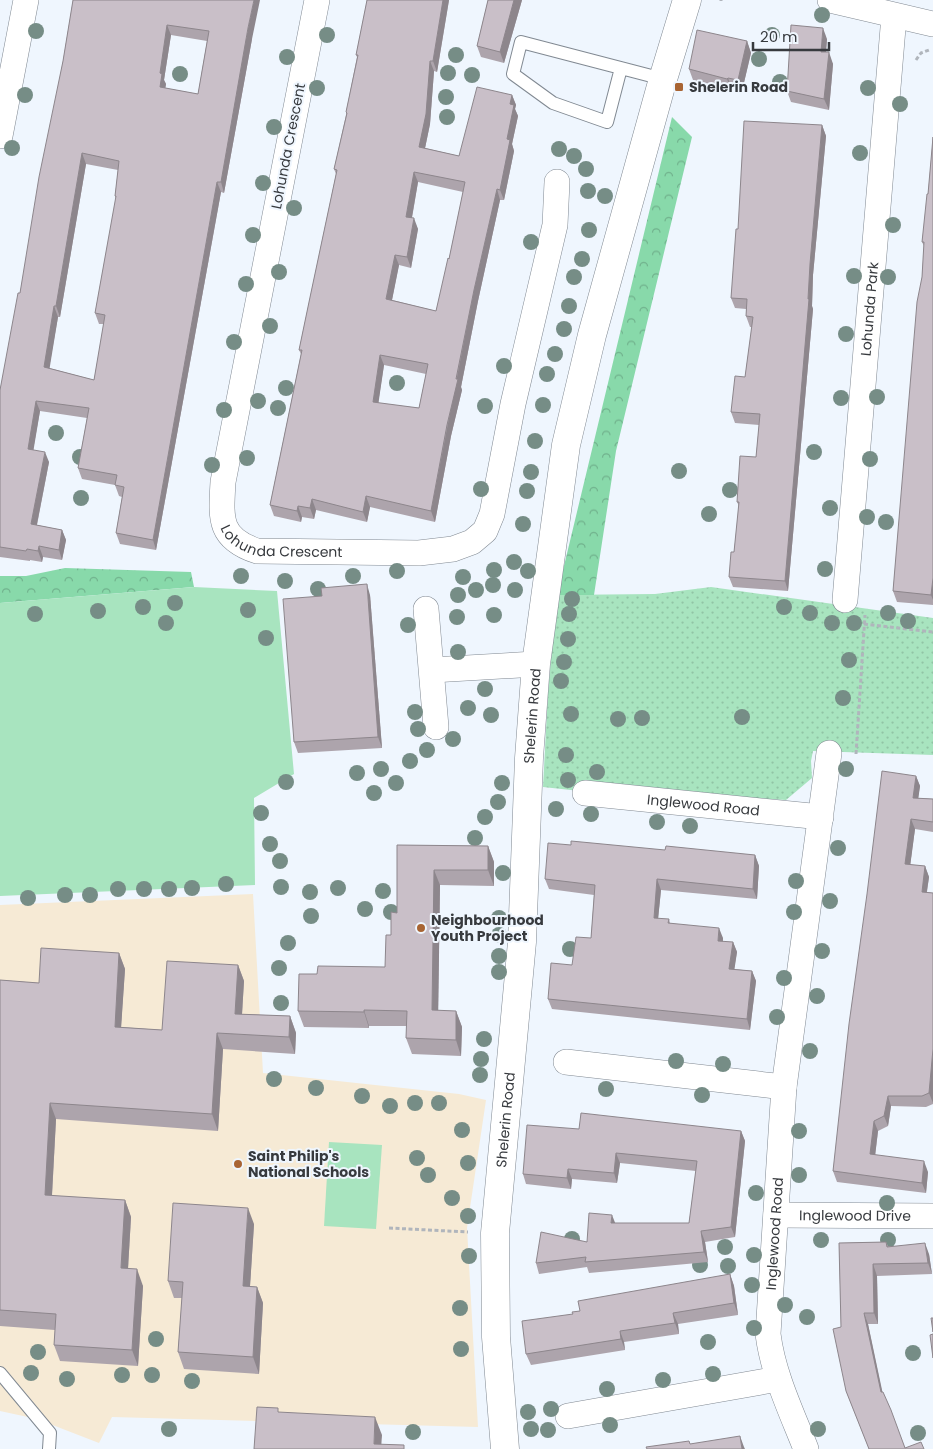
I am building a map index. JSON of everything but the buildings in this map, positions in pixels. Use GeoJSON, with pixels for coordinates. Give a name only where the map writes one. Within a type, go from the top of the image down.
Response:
{"type":"FeatureCollection","features":[{"type":"Feature","properties":{"kind":"street"},"geometry":{"type":"LineString","coordinates":[[0,136],[26,0]]}},
{"type":"Feature","properties":{"kind":"street","name":"Lohunda Crescent"},"geometry":{"type":"LineString","coordinates":[[317,0],[223,482],[223,520],[228,534],[234,540],[244,546],[257,550],[419,553],[453,549],[472,542],[485,531],[492,514],[513,404],[555,225],[557,182]]}},
{"type":"Feature","properties":{"kind":"street","name":"Shelerin Road"},"geometry":{"type":"LineString","coordinates":[[505,1449],[496,1337],[495,1233],[522,942],[529,758],[536,664],[566,445],[595,325],[663,79],[687,0]]}},
{"type":"Feature","properties":{"kind":"street"},"geometry":{"type":"LineString","coordinates":[[830,0],[933,24]]}},
{"type":"Feature","properties":{"kind":"street","name":"Lohunda Park"},"geometry":{"type":"LineString","coordinates":[[845,600],[894,16]]}},
{"type":"Feature","properties":{"kind":"street"},"geometry":{"type":"LineString","coordinates":[[426,609],[436,727]]}},
{"type":"Feature","properties":{"kind":"street"},"geometry":{"type":"LineString","coordinates":[[432,670],[536,664]]}},
{"type":"Feature","properties":{"kind":"street","name":"Inglewood Road"},"geometry":{"type":"LineString","coordinates":[[806,1449],[778,1379],[771,1356],[768,1334],[784,1087],[829,754]]}},
{"type":"Feature","properties":{"kind":"street","name":"Inglewood Road"},"geometry":{"type":"LineString","coordinates":[[585,793],[821,817]]}},
{"type":"Feature","properties":{"kind":"street"},"geometry":{"type":"LineString","coordinates":[[566,1062],[784,1087]]}},
{"type":"Feature","properties":{"kind":"street","name":"Inglewood Drive"},"geometry":{"type":"LineString","coordinates":[[776,1215],[933,1216]]}},
{"type":"Feature","properties":{"kind":"street"},"geometry":{"type":"LineString","coordinates":[[568,1416],[778,1379]]}},
{"type":"Feature","properties":{"kind":"lane"},"geometry":{"type":"LineString","coordinates":[[620,68],[607,122],[553,103],[513,74],[521,42],[663,79]]}},
{"type":"Feature","properties":{"kind":"lane"},"geometry":{"type":"LineString","coordinates":[[0,1373],[50,1433],[49,1449]]}},
{"type":"Feature","properties":{"kind":"path"},"geometry":{"type":"LineString","coordinates":[[864,624],[933,632]]}},
{"type":"Feature","properties":{"kind":"path"},"geometry":{"type":"LineString","coordinates":[[389,1228],[472,1232]]}},
{"type":"Feature","properties":{"kind":"shaded area","name":"Saint Philip's National Schools"},"geometry":{"type":"Polygon","coordinates":[[[253,894],[263,1073],[459,1094],[486,1100],[467,1228],[478,1427],[112,1417],[99,1443],[37,1419],[0,1411],[0,905],[253,894]]]}},
{"type":"Feature","properties":{"kind":"green space"},"geometry":{"type":"Polygon","coordinates":[[[672,117],[692,137],[616,451],[594,595],[557,595],[672,117]]]}},
{"type":"Feature","properties":{"kind":"green space"},"geometry":{"type":"Polygon","coordinates":[[[65,568],[191,572],[194,587],[0,603],[0,576],[26,576],[65,568]]]}},
{"type":"Feature","properties":{"kind":"green space"},"geometry":{"type":"Polygon","coordinates":[[[194,587],[277,591],[294,774],[254,798],[255,885],[0,896],[0,603],[194,587]]]}},
{"type":"Feature","properties":{"kind":"green space"},"geometry":{"type":"Polygon","coordinates":[[[711,587],[933,618],[933,755],[813,751],[811,761],[812,778],[786,800],[634,794],[543,787],[548,692],[557,595],[655,594],[711,587]]]}},
{"type":"Feature","properties":{"kind":"green space"},"geometry":{"type":"Polygon","coordinates":[[[329,1142],[382,1145],[376,1229],[324,1226],[329,1142]]]}},
{"type":"Feature","properties":{"kind":"place","name":"Shelerin Road"},"geometry":{"type":"Point","coordinates":[679,87]}},
{"type":"Feature","properties":{"kind":"place","name":"Neighbourhood Youth Project"},"geometry":{"type":"Point","coordinates":[421,928]}},
{"type":"Feature","properties":{"kind":"place","name":"Saint Philip's National Schools"},"geometry":{"type":"Point","coordinates":[238,1164]}}]}
